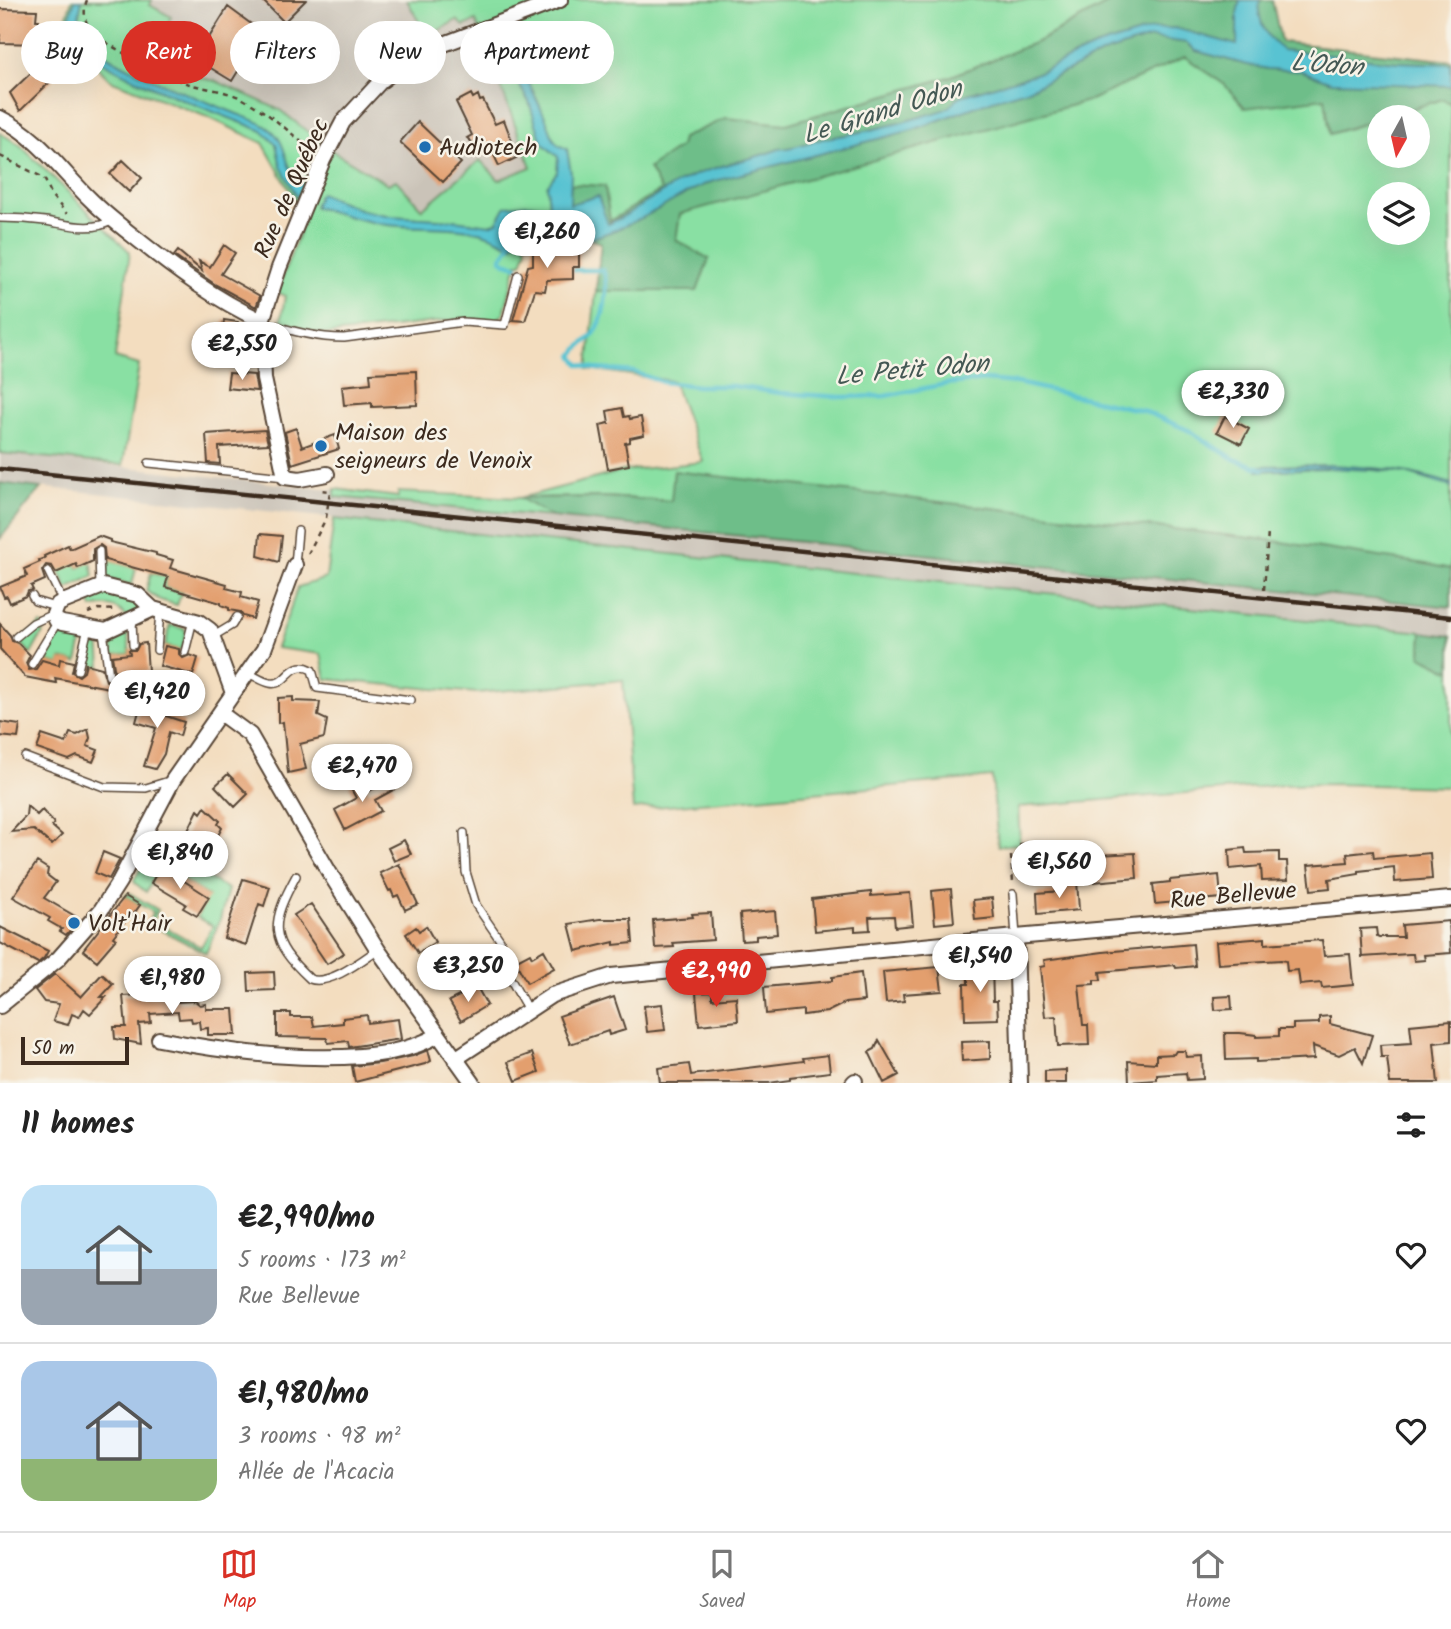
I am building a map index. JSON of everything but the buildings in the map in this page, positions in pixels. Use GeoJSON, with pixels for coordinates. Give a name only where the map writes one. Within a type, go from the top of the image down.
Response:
{"type":"FeatureCollection","features":[{"type":"Feature","properties":{"kind":"street","name":"Rue de Québec"},"geometry":{"type":"LineString","coordinates":[[285,477],[264,379],[262,321],[279,268],[323,160],[343,122],[381,81],[415,55],[560,0]]}},
{"type":"Feature","properties":{"kind":"street"},"geometry":{"type":"LineString","coordinates":[[0,118],[26,134],[62,166],[90,200],[173,269],[236,309],[262,321]]}},
{"type":"Feature","properties":{"kind":"street"},"geometry":{"type":"LineString","coordinates":[[285,477],[300,479],[327,474]]}},
{"type":"Feature","properties":{"kind":"street"},"geometry":{"type":"LineString","coordinates":[[0,1006],[58,959],[102,910],[173,780],[264,649],[295,565]]}},
{"type":"Feature","properties":{"kind":"street"},"geometry":{"type":"LineString","coordinates":[[156,610],[103,631],[81,627],[58,611],[100,587],[138,595],[156,610],[206,625],[233,693]]}},
{"type":"Feature","properties":{"kind":"street"},"geometry":{"type":"LineString","coordinates":[[219,713],[250,735],[377,950],[474,1083]]}},
{"type":"Feature","properties":{"kind":"street","name":"Rue Bellevue"},"geometry":{"type":"LineString","coordinates":[[455,1059],[552,995],[611,976],[1451,899]]}},
{"type":"Feature","properties":{"kind":"street"},"geometry":{"type":"LineString","coordinates":[[1016,937],[1020,1083]]}},
{"type":"Feature","properties":{"kind":"street"},"geometry":{"type":"LineString","coordinates":[[159,1039],[237,1052],[306,1056],[365,1055],[397,1051],[438,1035]]}},
{"type":"Feature","properties":{"kind":"lane"},"geometry":{"type":"LineString","coordinates":[[0,218],[49,221],[71,226],[106,224],[113,220]]}},
{"type":"Feature","properties":{"kind":"lane"},"geometry":{"type":"LineString","coordinates":[[262,321],[313,336],[337,338],[463,322],[505,325],[519,275]]}},
{"type":"Feature","properties":{"kind":"lane"},"geometry":{"type":"LineString","coordinates":[[149,463],[285,477]]}},
{"type":"Feature","properties":{"kind":"lane"},"geometry":{"type":"LineString","coordinates":[[295,565],[299,531]]}},
{"type":"Feature","properties":{"kind":"lane"},"geometry":{"type":"LineString","coordinates":[[99,551],[100,587]]}},
{"type":"Feature","properties":{"kind":"lane"},"geometry":{"type":"LineString","coordinates":[[32,664],[58,611],[48,571]]}},
{"type":"Feature","properties":{"kind":"lane"},"geometry":{"type":"LineString","coordinates":[[32,596],[35,601],[58,611]]}},
{"type":"Feature","properties":{"kind":"lane"},"geometry":{"type":"LineString","coordinates":[[156,610],[157,650]]}},
{"type":"Feature","properties":{"kind":"lane"},"geometry":{"type":"LineString","coordinates":[[16,637],[33,623],[58,611]]}},
{"type":"Feature","properties":{"kind":"lane"},"geometry":{"type":"LineString","coordinates":[[212,637],[232,625],[237,617]]}},
{"type":"Feature","properties":{"kind":"lane"},"geometry":{"type":"LineString","coordinates":[[185,652],[193,620]]}},
{"type":"Feature","properties":{"kind":"lane"},"geometry":{"type":"LineString","coordinates":[[130,621],[133,645]]}},
{"type":"Feature","properties":{"kind":"lane"},"geometry":{"type":"LineString","coordinates":[[78,670],[81,627]]}},
{"type":"Feature","properties":{"kind":"lane"},"geometry":{"type":"LineString","coordinates":[[103,631],[109,676]]}},
{"type":"Feature","properties":{"kind":"lane"},"geometry":{"type":"LineString","coordinates":[[248,673],[270,683],[278,683],[296,667],[305,667],[312,670],[317,688],[411,700]]}},
{"type":"Feature","properties":{"kind":"lane"},"geometry":{"type":"LineString","coordinates":[[25,757],[104,787],[146,788],[173,780]]}},
{"type":"Feature","properties":{"kind":"lane"},"geometry":{"type":"LineString","coordinates":[[464,833],[466,872],[476,905],[500,940],[507,972],[528,1010]]}},
{"type":"Feature","properties":{"kind":"lane"},"geometry":{"type":"LineString","coordinates":[[296,876],[281,907],[276,935],[284,950],[310,979],[323,981],[353,967],[377,950]]}},
{"type":"Feature","properties":{"kind":"lane"},"geometry":{"type":"LineString","coordinates":[[1013,894],[1016,937]]}},
{"type":"Feature","properties":{"kind":"path"},"geometry":{"type":"LineString","coordinates":[[87,0],[84,7],[86,20],[90,30],[102,41],[183,82],[240,98],[271,116],[323,160]]}},
{"type":"Feature","properties":{"kind":"path"},"geometry":{"type":"LineString","coordinates":[[0,156],[44,178],[62,211],[83,226]]}},
{"type":"Feature","properties":{"kind":"path"},"geometry":{"type":"LineString","coordinates":[[295,565],[305,560],[326,518],[330,491]]}},
{"type":"Feature","properties":{"kind":"path"},"geometry":{"type":"LineString","coordinates":[[1264,590],[1268,532]]}},
{"type":"Feature","properties":{"kind":"path"},"geometry":{"type":"LineString","coordinates":[[81,627],[87,614],[98,609],[118,611],[130,621]]}},
{"type":"Feature","properties":{"kind":"path"},"geometry":{"type":"LineString","coordinates":[[1011,856],[1013,894]]}},
{"type":"Feature","properties":{"kind":"shaded area"},"geometry":{"type":"Polygon","coordinates":[[[152,0],[407,0],[418,21],[354,21],[354,84],[446,84],[446,27],[458,20],[476,20],[460,21],[460,84],[500,84],[532,168],[499,180],[480,160],[422,210],[396,180],[389,184],[334,152],[280,110],[216,81],[216,21],[169,21],[171,17],[150,4],[152,0]]]}},
{"type":"Feature","properties":{"kind":"shaded area"},"geometry":{"type":"Polygon","coordinates":[[[0,453],[397,497],[398,492],[520,498],[552,517],[1424,603],[1451,607],[1451,636],[0,483],[0,453]]]}},
{"type":"Feature","properties":{"kind":"green space"},"geometry":{"type":"Polygon","coordinates":[[[72,0],[152,0],[150,5],[171,17],[169,21],[121,21],[121,84],[216,84],[216,81],[280,110],[334,152],[388,184],[396,180],[422,209],[480,160],[499,180],[531,167],[500,84],[614,84],[614,21],[460,23],[457,20],[446,26],[446,21],[418,21],[407,0],[1272,0],[1281,42],[1328,47],[1330,134],[1367,123],[1367,168],[1430,168],[1430,105],[1424,105],[1443,99],[1451,104],[1451,569],[1267,540],[674,472],[672,501],[604,497],[521,498],[552,517],[335,497],[335,489],[398,497],[398,492],[520,498],[623,471],[703,462],[673,381],[588,369],[601,243],[579,235],[522,238],[527,248],[522,263],[517,263],[504,314],[496,320],[462,319],[332,334],[299,329],[281,320],[285,296],[277,292],[305,217],[263,143],[210,118],[110,80],[107,77],[107,21],[65,21],[72,0]]]}},
{"type":"Feature","properties":{"kind":"green space"},"geometry":{"type":"Polygon","coordinates":[[[1114,0],[1272,0],[1281,42],[1451,61],[1451,104],[1443,99],[1424,105],[1367,105],[1367,123],[1330,134],[1325,98],[1245,108],[1225,85],[1185,57],[1091,100],[680,214],[676,240],[709,259],[697,291],[596,291],[601,243],[579,235],[577,217],[568,215],[571,184],[605,186],[610,221],[661,190],[649,168],[680,147],[682,138],[726,118],[786,124],[949,77],[1039,41],[1114,0]]]}},
{"type":"Feature","properties":{"kind":"green space"},"geometry":{"type":"Polygon","coordinates":[[[0,133],[20,145],[130,252],[115,358],[139,365],[123,465],[0,453],[0,133]]]}},
{"type":"Feature","properties":{"kind":"green space"},"geometry":{"type":"Polygon","coordinates":[[[674,471],[1267,540],[1426,564],[1451,569],[1451,607],[552,517],[520,498],[604,497],[671,501],[674,471]]]}},
{"type":"Feature","properties":{"kind":"green space"},"geometry":{"type":"Polygon","coordinates":[[[0,483],[41,488],[0,539],[0,483]]]}},
{"type":"Feature","properties":{"kind":"green space"},"geometry":{"type":"Polygon","coordinates":[[[334,519],[1422,632],[1421,656],[1451,671],[1451,787],[1283,785],[1018,807],[1020,844],[998,846],[992,777],[633,809],[623,680],[477,693],[326,679],[321,654],[276,648],[298,587],[326,578],[334,519]]]}},
{"type":"Feature","properties":{"kind":"green space"},"geometry":{"type":"Polygon","coordinates":[[[107,560],[136,568],[132,585],[107,579],[107,560]]]}},
{"type":"Feature","properties":{"kind":"green space"},"geometry":{"type":"Polygon","coordinates":[[[75,562],[78,568],[91,562],[94,576],[67,589],[59,569],[75,562]]]}},
{"type":"Feature","properties":{"kind":"green space"},"geometry":{"type":"Polygon","coordinates":[[[151,573],[168,577],[165,587],[182,592],[177,605],[160,600],[146,591],[151,573]]]}},
{"type":"Feature","properties":{"kind":"green space"},"geometry":{"type":"Polygon","coordinates":[[[101,590],[137,600],[141,607],[140,612],[127,618],[120,610],[111,607],[92,608],[87,596],[101,590]]]}},
{"type":"Feature","properties":{"kind":"green space"},"geometry":{"type":"Polygon","coordinates":[[[41,624],[46,627],[31,654],[19,641],[41,624]]]}},
{"type":"Feature","properties":{"kind":"green space"},"geometry":{"type":"Polygon","coordinates":[[[170,625],[185,629],[182,650],[165,646],[170,625]]]}},
{"type":"Feature","properties":{"kind":"green space"},"geometry":{"type":"Polygon","coordinates":[[[62,630],[83,636],[77,663],[61,659],[59,665],[42,660],[62,630]]]}},
{"type":"Feature","properties":{"kind":"green space"},"geometry":{"type":"Polygon","coordinates":[[[127,630],[130,654],[112,656],[112,635],[127,630]]]}},
{"type":"Feature","properties":{"kind":"green space"},"geometry":{"type":"Polygon","coordinates":[[[1422,632],[1451,636],[1451,671],[1421,656],[1422,632]]]}},
{"type":"Feature","properties":{"kind":"green space"},"geometry":{"type":"Polygon","coordinates":[[[91,636],[99,638],[101,668],[84,663],[91,636]]]}},
{"type":"Feature","properties":{"kind":"green space"},"geometry":{"type":"Polygon","coordinates":[[[153,847],[228,889],[220,920],[206,953],[148,923],[153,912],[125,896],[129,893],[158,910],[153,920],[201,947],[213,926],[197,917],[208,896],[161,867],[146,892],[135,883],[134,880],[153,847]]]}},
{"type":"Feature","properties":{"kind":"water"},"geometry":{"type":"Polygon","coordinates":[[[75,0],[82,0],[79,21],[69,21],[75,0]]]}},
{"type":"Feature","properties":{"kind":"water","name":"L'Odon"},"geometry":{"type":"Polygon","coordinates":[[[1240,0],[1260,0],[1261,22],[1272,41],[1283,50],[1397,62],[1451,64],[1451,86],[1331,82],[1302,71],[1267,69],[1243,64],[1196,51],[1187,43],[1151,38],[1106,52],[1030,89],[913,130],[711,182],[633,222],[571,245],[565,239],[515,242],[510,246],[496,238],[466,230],[388,225],[314,207],[320,193],[362,210],[391,216],[490,225],[497,222],[506,206],[549,206],[547,186],[557,172],[558,157],[542,143],[529,102],[519,84],[529,84],[553,138],[558,145],[567,149],[571,173],[570,204],[598,196],[608,224],[695,175],[779,149],[940,112],[961,96],[1035,74],[1094,47],[1152,29],[1175,28],[1237,45],[1237,13],[1240,0]],[[560,212],[553,218],[521,224],[524,231],[578,229],[577,217],[560,212]]]}},
{"type":"Feature","properties":{"kind":"water"},"geometry":{"type":"Polygon","coordinates":[[[107,55],[121,63],[121,72],[107,65],[107,55]]]}},
{"type":"Feature","properties":{"kind":"water"},"geometry":{"type":"Polygon","coordinates":[[[147,84],[164,84],[255,120],[271,130],[281,143],[296,178],[303,183],[298,199],[281,167],[276,144],[262,131],[147,84]]]}},
{"type":"Feature","properties":{"kind":"water"},"geometry":{"type":"Polygon","coordinates":[[[1329,465],[1406,472],[1451,484],[1451,487],[1406,473],[1373,470],[1326,468],[1258,471],[1259,466],[1329,465]]]}},
{"type":"Feature","properties":{"kind":"waterway","name":"Le Petit Odon"},"geometry":{"type":"LineString","coordinates":[[510,241],[510,246],[501,258],[504,262],[517,266]]}},
{"type":"Feature","properties":{"kind":"waterway","name":"Le Petit Odon"},"geometry":{"type":"LineString","coordinates":[[575,270],[603,270],[606,285],[603,313],[597,329],[573,356],[579,364],[597,369],[634,372],[662,382],[842,397],[885,396],[946,384],[985,380],[1017,383],[1144,411],[1188,430],[1234,459],[1263,469]]}},
{"type":"Feature","properties":{"kind":"railway"},"geometry":{"type":"LineString","coordinates":[[0,469],[1451,617]]}},
{"type":"Feature","properties":{"kind":"place","name":"Audiotech"},"geometry":{"type":"Point","coordinates":[425,147]}},
{"type":"Feature","properties":{"kind":"place","name":"Maison des seigneurs de Venoix"},"geometry":{"type":"Point","coordinates":[321,446]}},
{"type":"Feature","properties":{"kind":"place","name":"Volt'Hair"},"geometry":{"type":"Point","coordinates":[74,923]}},
{"type":"Feature","properties":{"kind":"water label","name":"Le Grand Odon"},"geometry":{"type":"Point","coordinates":[882,111]}}]}
